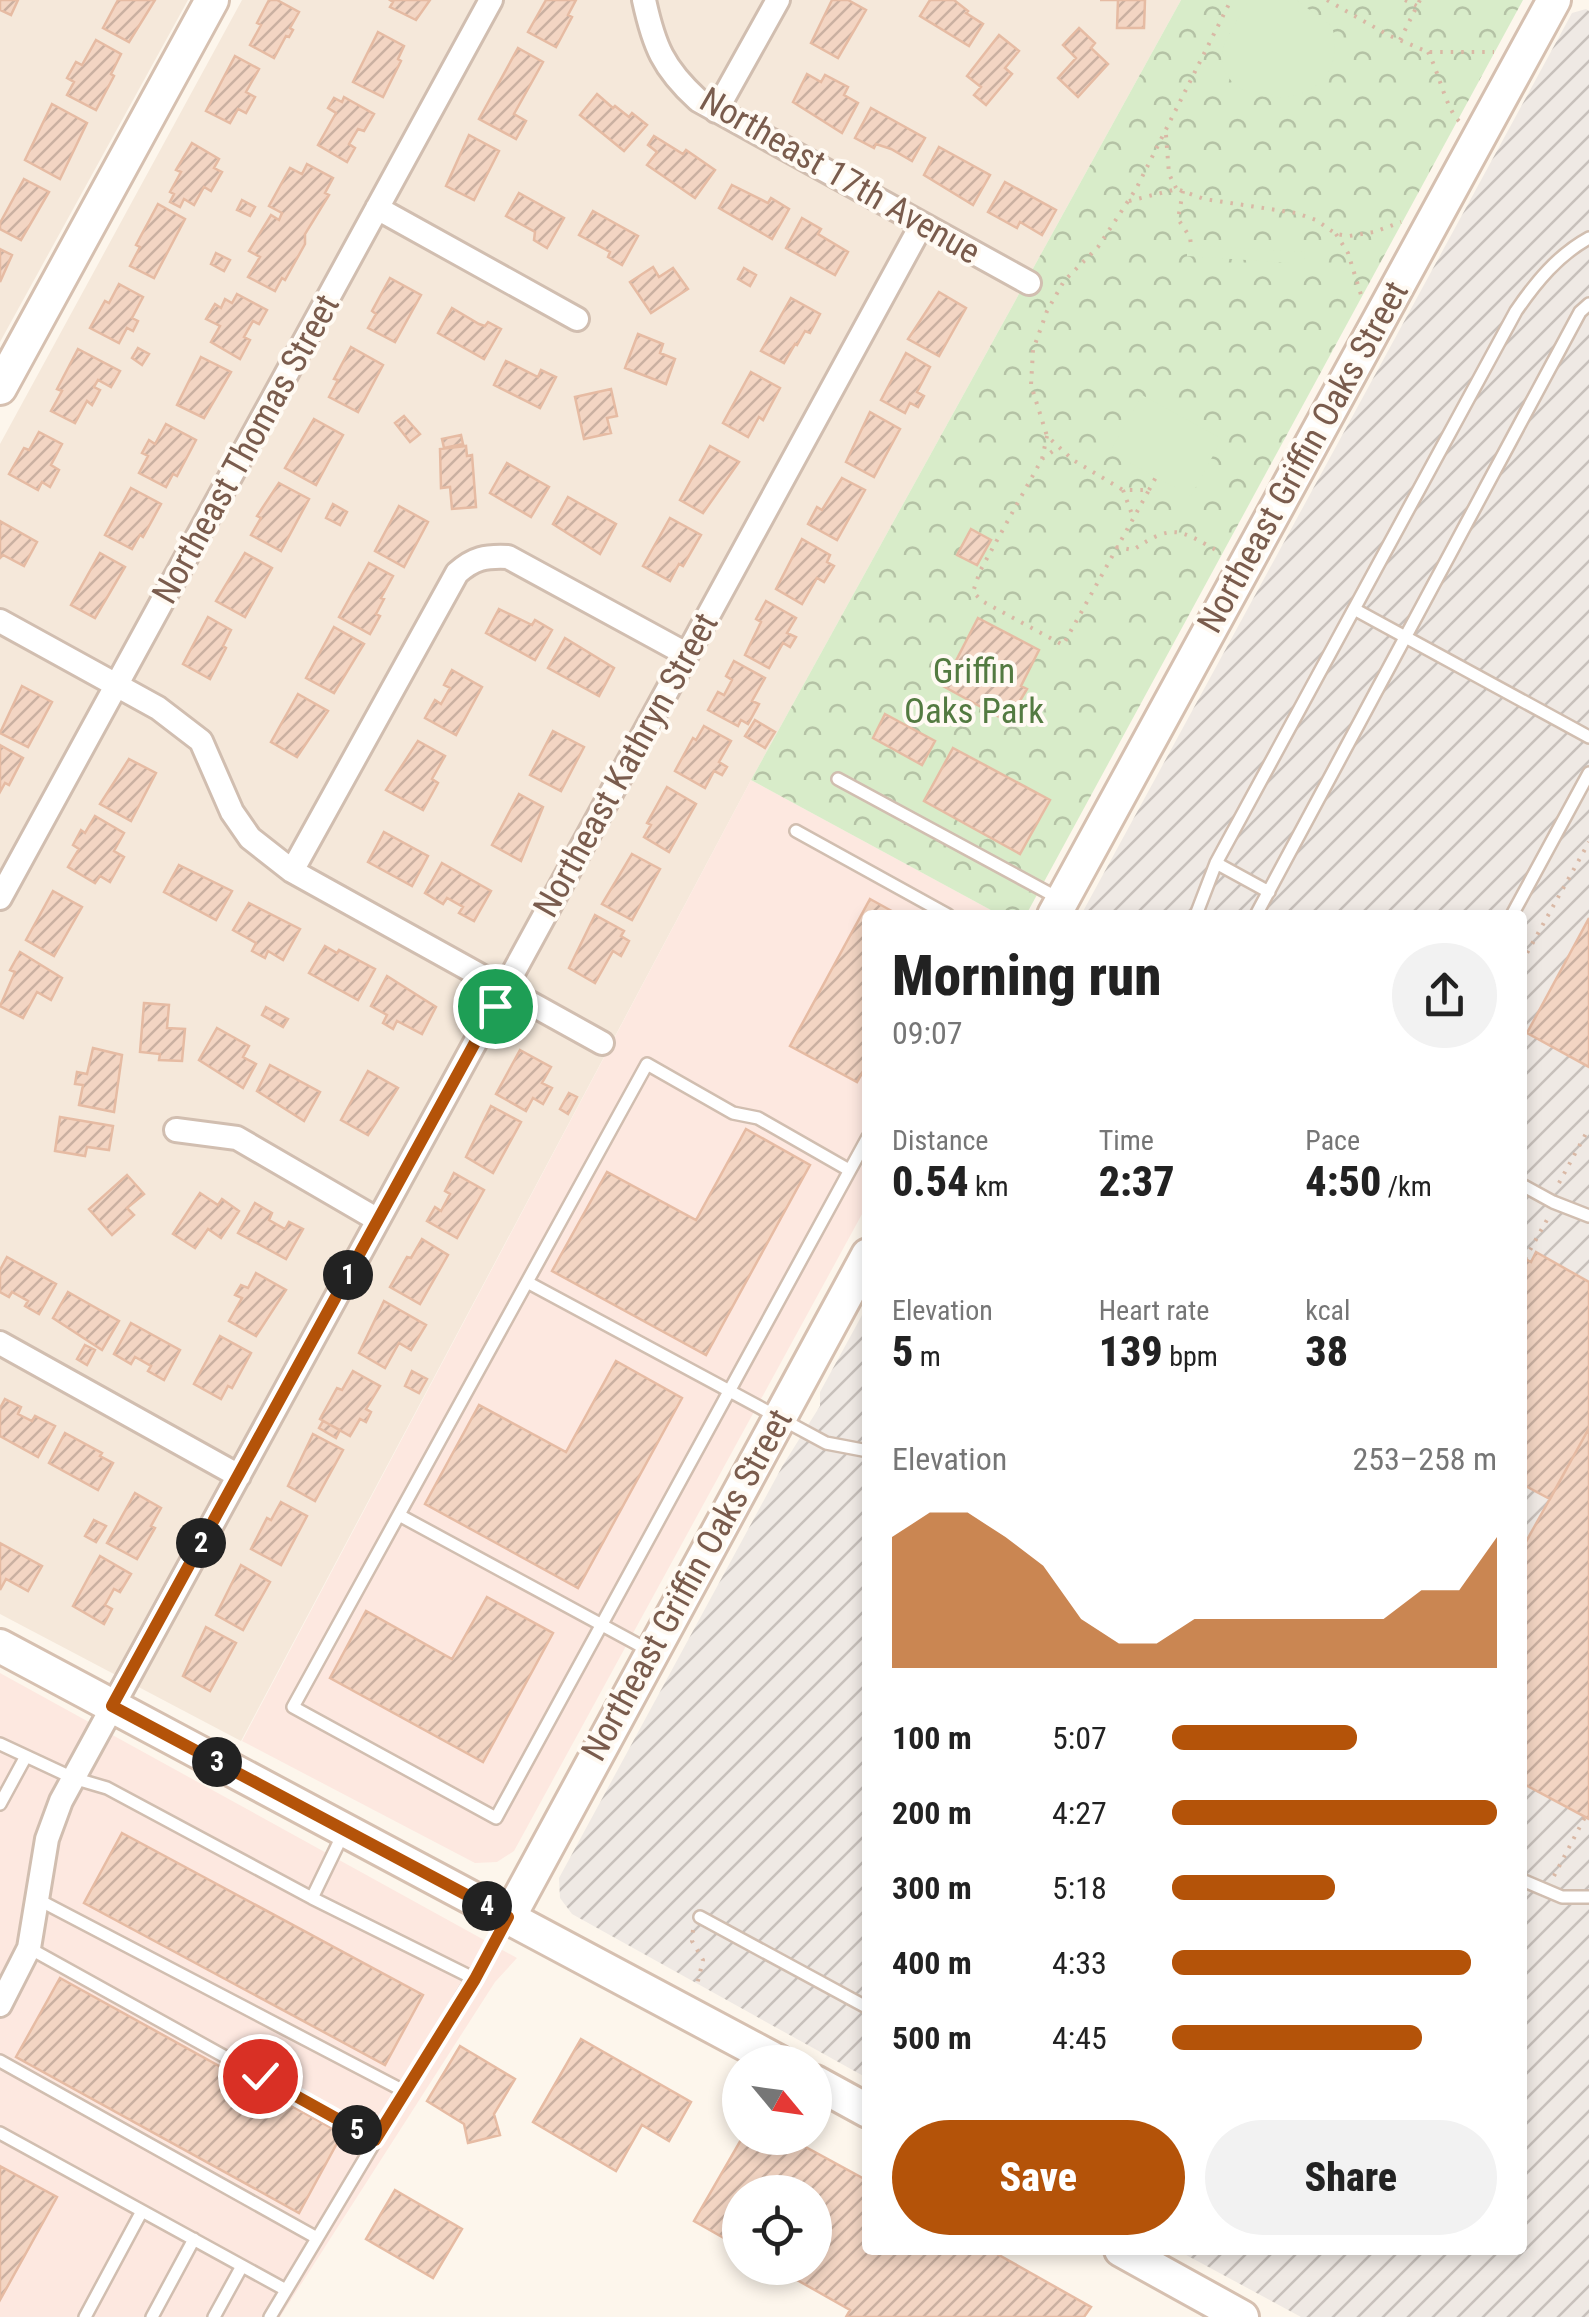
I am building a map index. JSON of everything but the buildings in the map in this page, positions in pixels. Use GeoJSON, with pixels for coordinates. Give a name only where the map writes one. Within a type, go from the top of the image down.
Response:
{"type":"FeatureCollection","features":[{"type":"Feature","properties":{"kind":"street"},"geometry":{"type":"LineString","coordinates":[[0,388],[212,0]]}},
{"type":"Feature","properties":{"kind":"street","name":"Northeast Thomas Street"},"geometry":{"type":"LineString","coordinates":[[0,898],[492,0]]}},
{"type":"Feature","properties":{"kind":"street","name":"Northeast 17th Avenue"},"geometry":{"type":"LineString","coordinates":[[644,0],[653,43],[664,63],[679,82],[716,111],[1029,282]]}},
{"type":"Feature","properties":{"kind":"street"},"geometry":{"type":"LineString","coordinates":[[716,111],[778,0]]}},
{"type":"Feature","properties":{"kind":"street","name":"Northeast Griffin Oaks Street"},"geometry":{"type":"LineString","coordinates":[[1058,908],[1554,0]]}},
{"type":"Feature","properties":{"kind":"street"},"geometry":{"type":"LineString","coordinates":[[377,208],[577,319]]}},
{"type":"Feature","properties":{"kind":"street","name":"Northeast Kathryn Street"},"geometry":{"type":"LineString","coordinates":[[0,2006],[29,1948],[47,1840],[73,1778],[922,224]]}},
{"type":"Feature","properties":{"kind":"street"},"geometry":{"type":"LineString","coordinates":[[292,871],[457,573],[469,562],[484,556],[508,557],[686,654]]}},
{"type":"Feature","properties":{"kind":"street"},"geometry":{"type":"LineString","coordinates":[[0,621],[158,708],[201,740],[232,812],[250,838],[292,871],[602,1042]]}},
{"type":"Feature","properties":{"kind":"street"},"geometry":{"type":"LineString","coordinates":[[176,1130],[238,1138],[378,1220]]}},
{"type":"Feature","properties":{"kind":"street","name":"Northeast Griffin Oaks Street"},"geometry":{"type":"LineString","coordinates":[[508,1917],[862,1266]]}},
{"type":"Feature","properties":{"kind":"street"},"geometry":{"type":"LineString","coordinates":[[0,1343],[238,1476]]}},
{"type":"Feature","properties":{"kind":"street"},"geometry":{"type":"LineString","coordinates":[[0,1646],[746,2045]]}},
{"type":"Feature","properties":{"kind":"street"},"geometry":{"type":"LineString","coordinates":[[832,2091],[862,2108]]}},
{"type":"Feature","properties":{"kind":"street"},"geometry":{"type":"LineString","coordinates":[[1130,2255],[1242,2317]]}},
{"type":"Feature","properties":{"kind":"lane"},"geometry":{"type":"LineString","coordinates":[[1198,910],[1216,864],[1516,311],[1534,284],[1560,258],[1589,238]]}},
{"type":"Feature","properties":{"kind":"lane"},"geometry":{"type":"LineString","coordinates":[[1259,910],[1580,312],[1589,304]]}},
{"type":"Feature","properties":{"kind":"lane"},"geometry":{"type":"LineString","coordinates":[[1354,609],[1589,736]]}},
{"type":"Feature","properties":{"kind":"lane"},"geometry":{"type":"LineString","coordinates":[[1515,910],[1589,773]]}},
{"type":"Feature","properties":{"kind":"lane"},"geometry":{"type":"LineString","coordinates":[[838,779],[1058,908]]}},
{"type":"Feature","properties":{"kind":"lane"},"geometry":{"type":"LineString","coordinates":[[796,832],[939,910]]}},
{"type":"Feature","properties":{"kind":"lane"},"geometry":{"type":"LineString","coordinates":[[1216,864],[1268,892]]}},
{"type":"Feature","properties":{"kind":"lane"},"geometry":{"type":"LineString","coordinates":[[850,1170],[758,1118],[733,1112],[648,1064],[293,1707],[496,1818],[600,1624],[728,1392],[850,1170],[862,1148]]}},
{"type":"Feature","properties":{"kind":"lane"},"geometry":{"type":"LineString","coordinates":[[1527,1187],[1589,1216]]}},
{"type":"Feature","properties":{"kind":"lane"},"geometry":{"type":"LineString","coordinates":[[528,1282],[826,1443],[862,1451]]}},
{"type":"Feature","properties":{"kind":"lane"},"geometry":{"type":"LineString","coordinates":[[399,1516],[651,1652]]}},
{"type":"Feature","properties":{"kind":"lane"},"geometry":{"type":"LineString","coordinates":[[0,1744],[73,1778],[107,1788],[312,1898],[475,1979]]}},
{"type":"Feature","properties":{"kind":"lane"},"geometry":{"type":"LineString","coordinates":[[0,1804],[25,1758]]}},
{"type":"Feature","properties":{"kind":"lane"},"geometry":{"type":"LineString","coordinates":[[312,1898],[346,1830]]}},
{"type":"Feature","properties":{"kind":"lane"},"geometry":{"type":"LineString","coordinates":[[1527,1882],[1562,1896],[1589,1897]]}},
{"type":"Feature","properties":{"kind":"lane"},"geometry":{"type":"LineString","coordinates":[[37,1899],[404,2091]]}},
{"type":"Feature","properties":{"kind":"lane"},"geometry":{"type":"LineString","coordinates":[[270,2317],[475,1979],[508,1917]]}},
{"type":"Feature","properties":{"kind":"lane"},"geometry":{"type":"LineString","coordinates":[[700,1918],[862,2005]]}},
{"type":"Feature","properties":{"kind":"lane"},"geometry":{"type":"LineString","coordinates":[[29,1948],[375,2140]]}},
{"type":"Feature","properties":{"kind":"lane"},"geometry":{"type":"LineString","coordinates":[[0,2061],[317,2238]]}},
{"type":"Feature","properties":{"kind":"lane"},"geometry":{"type":"LineString","coordinates":[[0,2133],[286,2290]]}},
{"type":"Feature","properties":{"kind":"lane"},"geometry":{"type":"LineString","coordinates":[[85,2317],[142,2211]]}},
{"type":"Feature","properties":{"kind":"lane"},"geometry":{"type":"LineString","coordinates":[[152,2317],[194,2239]]}},
{"type":"Feature","properties":{"kind":"lane"},"geometry":{"type":"LineString","coordinates":[[214,2317],[242,2266]]}},
{"type":"Feature","properties":{"kind":"path"},"geometry":{"type":"LineString","coordinates":[[1148,490],[1123,490],[1058,448],[1047,436],[1031,385],[1031,364],[1038,331],[1064,281],[1098,248],[1128,202],[1230,0]]}},
{"type":"Feature","properties":{"kind":"path"},"geometry":{"type":"LineString","coordinates":[[1326,0],[1428,52],[1498,52]]}},
{"type":"Feature","properties":{"kind":"path"},"geometry":{"type":"LineString","coordinates":[[1400,40],[1418,3],[1405,0]]}},
{"type":"Feature","properties":{"kind":"path"},"geometry":{"type":"LineString","coordinates":[[1428,52],[1445,87],[1452,114],[1460,122]]}},
{"type":"Feature","properties":{"kind":"path"},"geometry":{"type":"LineString","coordinates":[[1166,130],[1169,174],[1180,190],[1178,219],[1191,245]]}},
{"type":"Feature","properties":{"kind":"path"},"geometry":{"type":"LineString","coordinates":[[1128,202],[1180,190],[1204,199],[1306,216],[1336,234],[1348,253],[1359,294],[1364,299]]}},
{"type":"Feature","properties":{"kind":"path"},"geometry":{"type":"LineString","coordinates":[[1336,234],[1363,235],[1406,221]]}},
{"type":"Feature","properties":{"kind":"path"},"geometry":{"type":"LineString","coordinates":[[1047,436],[1042,458],[973,587],[976,597],[1063,645],[1156,477]]}},
{"type":"Feature","properties":{"kind":"path"},"geometry":{"type":"LineString","coordinates":[[1042,458],[1058,448]]}},
{"type":"Feature","properties":{"kind":"path"},"geometry":{"type":"LineString","coordinates":[[1123,490],[1133,517]]}},
{"type":"Feature","properties":{"kind":"path"},"geometry":{"type":"LineString","coordinates":[[1116,547],[1133,550],[1158,534],[1178,532],[1226,556]]}},
{"type":"Feature","properties":{"kind":"path"},"geometry":{"type":"LineString","coordinates":[[1527,953],[1589,842]]}},
{"type":"Feature","properties":{"kind":"path"},"geometry":{"type":"LineString","coordinates":[[1559,1183],[1589,1128]]}},
{"type":"Feature","properties":{"kind":"path"},"geometry":{"type":"LineString","coordinates":[[1527,1257],[1550,1214]]}},
{"type":"Feature","properties":{"kind":"path"},"geometry":{"type":"LineString","coordinates":[[1554,1876],[1585,1817]]}},
{"type":"Feature","properties":{"kind":"path"},"geometry":{"type":"LineString","coordinates":[[697,1985],[704,1960],[692,1940],[692,1932],[700,1918]]}},
{"type":"Feature","properties":{"kind":"shaded area"},"geometry":{"type":"Polygon","coordinates":[[[0,0],[188,0],[0,342],[0,0]]]}},
{"type":"Feature","properties":{"kind":"shaded area"},"geometry":{"type":"Polygon","coordinates":[[[242,0],[1181,0],[751,780],[241,1741],[0,1614],[0,444],[242,0]]]}},
{"type":"Feature","properties":{"kind":"shaded area"},"geometry":{"type":"Polygon","coordinates":[[[1589,11],[1589,2317],[1301,2317],[1186,2255],[1527,2255],[1527,910],[1084,910],[1572,13],[1589,11]]]}},
{"type":"Feature","properties":{"kind":"shaded area"},"geometry":{"type":"Polygon","coordinates":[[[751,780],[991,910],[862,910],[862,1214],[514,1851],[497,1862],[475,1863],[242,1741],[751,780]]]}},
{"type":"Feature","properties":{"kind":"shaded area"},"geometry":{"type":"Polygon","coordinates":[[[862,1315],[862,2075],[832,2059],[832,2045],[808,2045],[572,1914],[560,1898],[559,1878],[783,1465],[820,1406],[820,1392],[862,1315]]]}},
{"type":"Feature","properties":{"kind":"shaded area"},"geometry":{"type":"Polygon","coordinates":[[[0,1673],[517,1958],[495,1982],[280,2317],[0,2317],[0,1673]]]}},
{"type":"Feature","properties":{"kind":"green space","name":"Griffin Oaks Park"},"geometry":{"type":"Polygon","coordinates":[[[1181,0],[1523,0],[1029,910],[991,910],[751,780],[1181,0]]]}},
{"type":"Feature","properties":{"kind":"green space"},"geometry":{"type":"Polygon","coordinates":[[[1249,0],[1296,0],[1332,26],[1334,57],[1324,79],[1305,92],[1282,98],[1258,96],[1238,86],[1225,71],[1223,49],[1249,0]]]}},
{"type":"Feature","properties":{"kind":"green space"},"geometry":{"type":"Polygon","coordinates":[[[1187,245],[1305,252],[1304,264],[1187,256],[1187,245]]]}},
{"type":"Feature","properties":{"kind":"green space"},"geometry":{"type":"Polygon","coordinates":[[[1142,395],[1222,439],[1191,496],[1110,452],[1142,395]]]}},
{"type":"Feature","properties":{"kind":"route"},"geometry":{"type":"LineString","coordinates":[[260,2076],[375,2140],[450,2013],[475,1979],[508,1917],[112,1706],[495,1006]]}}]}
